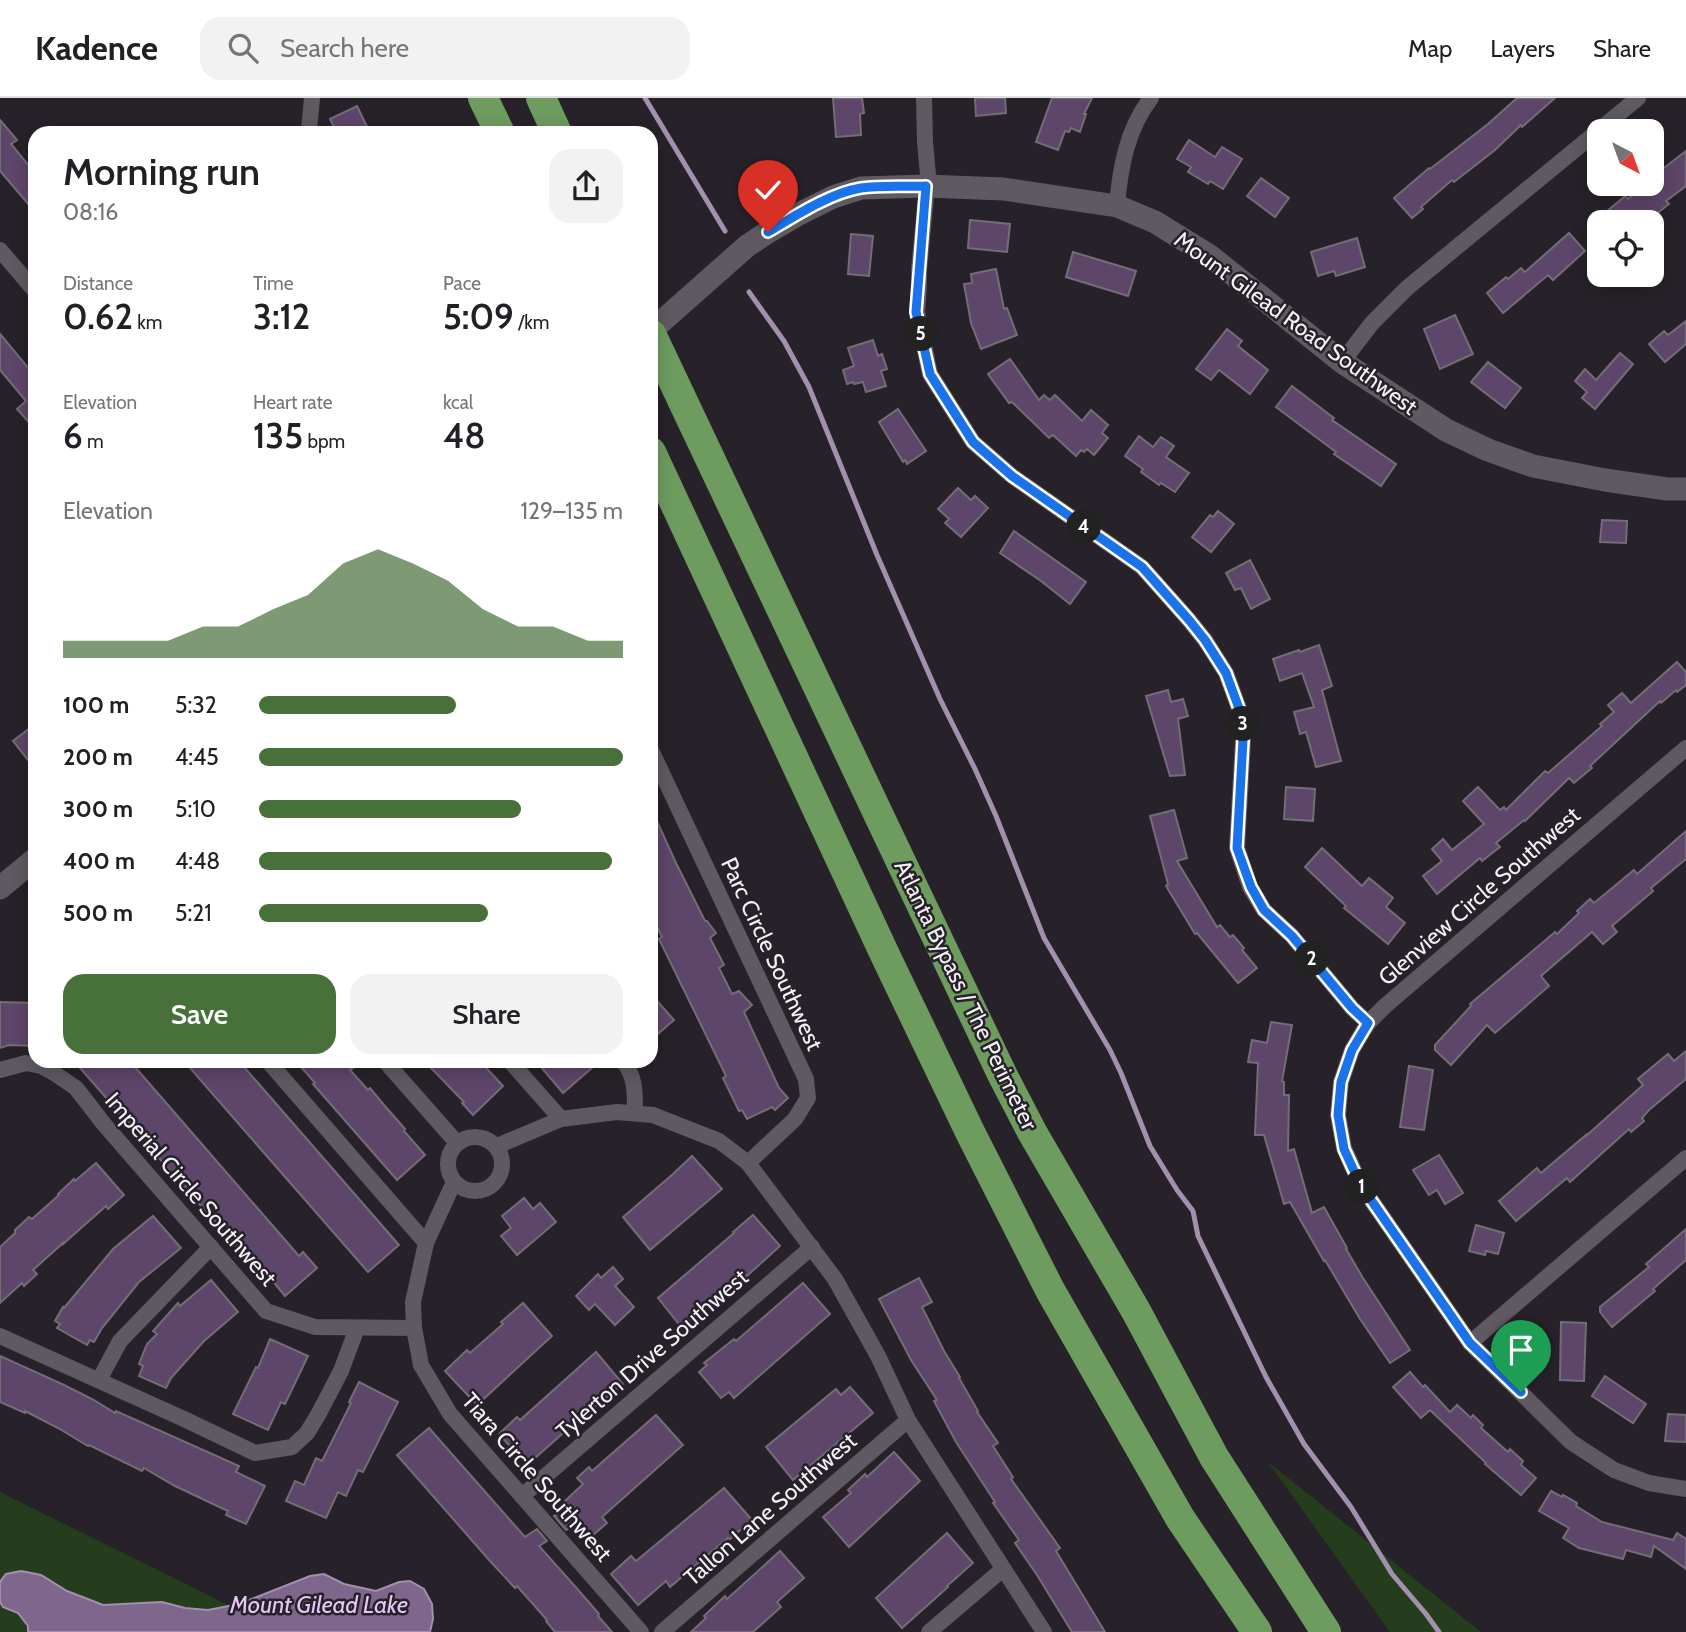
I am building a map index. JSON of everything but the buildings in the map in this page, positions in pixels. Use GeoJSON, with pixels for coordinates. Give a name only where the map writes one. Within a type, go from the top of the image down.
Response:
{"type":"FeatureCollection","features":[{"type":"Feature","properties":{"kind":"highway"},"geometry":{"type":"LineString","coordinates":[[483,98],[497,126]]}},
{"type":"Feature","properties":{"kind":"highway"},"geometry":{"type":"LineString","coordinates":[[541,98],[554,126]]}},
{"type":"Feature","properties":{"kind":"highway","name":"Atlanta Bypass / The Perimeter"},"geometry":{"type":"LineString","coordinates":[[658,347],[1026,1120],[1136,1311],[1214,1457],[1326,1632]]}},
{"type":"Feature","properties":{"kind":"highway"},"geometry":{"type":"LineString","coordinates":[[658,467],[910,1007],[1050,1290],[1180,1518],[1257,1632]]}},
{"type":"Feature","properties":{"kind":"street"},"geometry":{"type":"LineString","coordinates":[[310,126],[312,98]]}},
{"type":"Feature","properties":{"kind":"street"},"geometry":{"type":"LineString","coordinates":[[925,98],[928,175],[916,312],[930,374],[973,442],[1012,476],[1142,567],[1205,640],[1226,673],[1244,722],[1237,848],[1251,887],[1264,910],[1292,936],[1352,1008],[1368,1023]]}},
{"type":"Feature","properties":{"kind":"street"},"geometry":{"type":"LineString","coordinates":[[1117,206],[1120,169],[1130,135],[1151,98]]}},
{"type":"Feature","properties":{"kind":"street"},"geometry":{"type":"LineString","coordinates":[[1342,362],[1372,323],[1407,288],[1637,98]]}},
{"type":"Feature","properties":{"kind":"street","name":"Mount Gilead Road Southwest"},"geometry":{"type":"LineString","coordinates":[[658,326],[747,246],[797,215],[833,197],[861,188],[926,186],[1003,189],[1117,206],[1156,222],[1210,256],[1342,362],[1446,430],[1488,450],[1533,466],[1593,478],[1667,489],[1686,489]]}},
{"type":"Feature","properties":{"kind":"street"},"geometry":{"type":"LineString","coordinates":[[0,250],[28,283]]}},
{"type":"Feature","properties":{"kind":"street","name":"Glenview Circle Southwest"},"geometry":{"type":"LineString","coordinates":[[1686,748],[1368,1023],[1352,1050],[1341,1082],[1338,1115],[1344,1149],[1360,1184],[1470,1343],[1571,1442],[1614,1470],[1649,1483],[1686,1489]]}},
{"type":"Feature","properties":{"kind":"street","name":"Parc Circle Southwest"},"geometry":{"type":"LineString","coordinates":[[658,765],[806,1079],[808,1098],[795,1119],[748,1163]]}},
{"type":"Feature","properties":{"kind":"street"},"geometry":{"type":"LineString","coordinates":[[0,888],[28,865]]}},
{"type":"Feature","properties":{"kind":"street","name":"Imperial Circle Southwest"},"geometry":{"type":"LineString","coordinates":[[0,1070],[28,1063]]}},
{"type":"Feature","properties":{"kind":"street","name":"Imperial Circle Southwest"},"geometry":{"type":"LineString","coordinates":[[45,1068],[76,1088],[266,1311],[315,1327],[414,1328]]}},
{"type":"Feature","properties":{"kind":"street"},"geometry":{"type":"LineString","coordinates":[[274,1068],[426,1243]]}},
{"type":"Feature","properties":{"kind":"street"},"geometry":{"type":"LineString","coordinates":[[391,1068],[457,1143]]}},
{"type":"Feature","properties":{"kind":"street"},"geometry":{"type":"LineString","coordinates":[[516,1068],[561,1119]]}},
{"type":"Feature","properties":{"kind":"street"},"geometry":{"type":"LineString","coordinates":[[628,1068],[635,1083],[635,1114]]}},
{"type":"Feature","properties":{"kind":"street"},"geometry":{"type":"LineString","coordinates":[[497,1146],[561,1119],[617,1112],[653,1115],[719,1141],[748,1163],[835,1279],[878,1356],[908,1420],[1044,1632]]}},
{"type":"Feature","properties":{"kind":"street"},"geometry":{"type":"LineString","coordinates":[[470,1136],[491,1141],[497,1146],[503,1168],[493,1185],[478,1192],[465,1190],[454,1182],[448,1172],[447,1163],[449,1154],[457,1143],[470,1136]]}},
{"type":"Feature","properties":{"kind":"street"},"geometry":{"type":"LineString","coordinates":[[1470,1343],[1686,1158]]}},
{"type":"Feature","properties":{"kind":"street","name":"Tiara Circle Southwest"},"geometry":{"type":"LineString","coordinates":[[454,1182],[426,1243],[413,1303],[414,1328],[421,1365],[450,1414],[641,1632]]}},
{"type":"Feature","properties":{"kind":"street"},"geometry":{"type":"LineString","coordinates":[[99,1380],[120,1341],[211,1247]]}},
{"type":"Feature","properties":{"kind":"street","name":"Tylerton Drive Southwest"},"geometry":{"type":"LineString","coordinates":[[522,1496],[812,1247]]}},
{"type":"Feature","properties":{"kind":"street"},"geometry":{"type":"LineString","coordinates":[[0,1336],[255,1453],[292,1447],[307,1433],[341,1371],[357,1328]]}},
{"type":"Feature","properties":{"kind":"street","name":"Tallon Lane Southwest"},"geometry":{"type":"LineString","coordinates":[[662,1632],[908,1420]]}},
{"type":"Feature","properties":{"kind":"street"},"geometry":{"type":"LineString","coordinates":[[929,1632],[1003,1569]]}},
{"type":"Feature","properties":{"kind":"green space"},"geometry":{"type":"Polygon","coordinates":[[[1268,1462],[1481,1632],[1390,1632],[1268,1462]]]}},
{"type":"Feature","properties":{"kind":"green space"},"geometry":{"type":"Polygon","coordinates":[[[0,1492],[282,1632],[0,1632],[0,1492]]]}},
{"type":"Feature","properties":{"kind":"water","name":"Mount Gilead Lake"},"geometry":{"type":"Polygon","coordinates":[[[21,1571],[41,1575],[67,1591],[103,1605],[162,1602],[208,1610],[239,1604],[310,1576],[324,1574],[344,1584],[376,1591],[399,1582],[410,1581],[424,1589],[432,1604],[433,1619],[430,1632],[28,1632],[28,1626],[18,1613],[3,1607],[0,1602],[0,1582],[6,1574],[21,1571]]]}},
{"type":"Feature","properties":{"kind":"waterway"},"geometry":{"type":"LineString","coordinates":[[645,98],[725,231]]}},
{"type":"Feature","properties":{"kind":"waterway"},"geometry":{"type":"LineString","coordinates":[[749,292],[784,341],[809,387],[877,555],[940,699],[996,816],[1044,938],[1110,1050],[1150,1146],[1193,1211],[1198,1236],[1266,1377],[1304,1444],[1351,1507],[1392,1574],[1439,1632]]}},
{"type":"Feature","properties":{"kind":"route"},"geometry":{"type":"LineString","coordinates":[[768,232],[833,197],[861,188],[926,186],[916,312],[930,374],[973,442],[1012,476],[1142,567],[1205,640],[1226,673],[1244,722],[1237,848],[1251,887],[1264,910],[1292,936],[1352,1008],[1368,1023],[1352,1050],[1341,1082],[1338,1115],[1344,1149],[1360,1184],[1470,1343],[1521,1392]]}}]}
